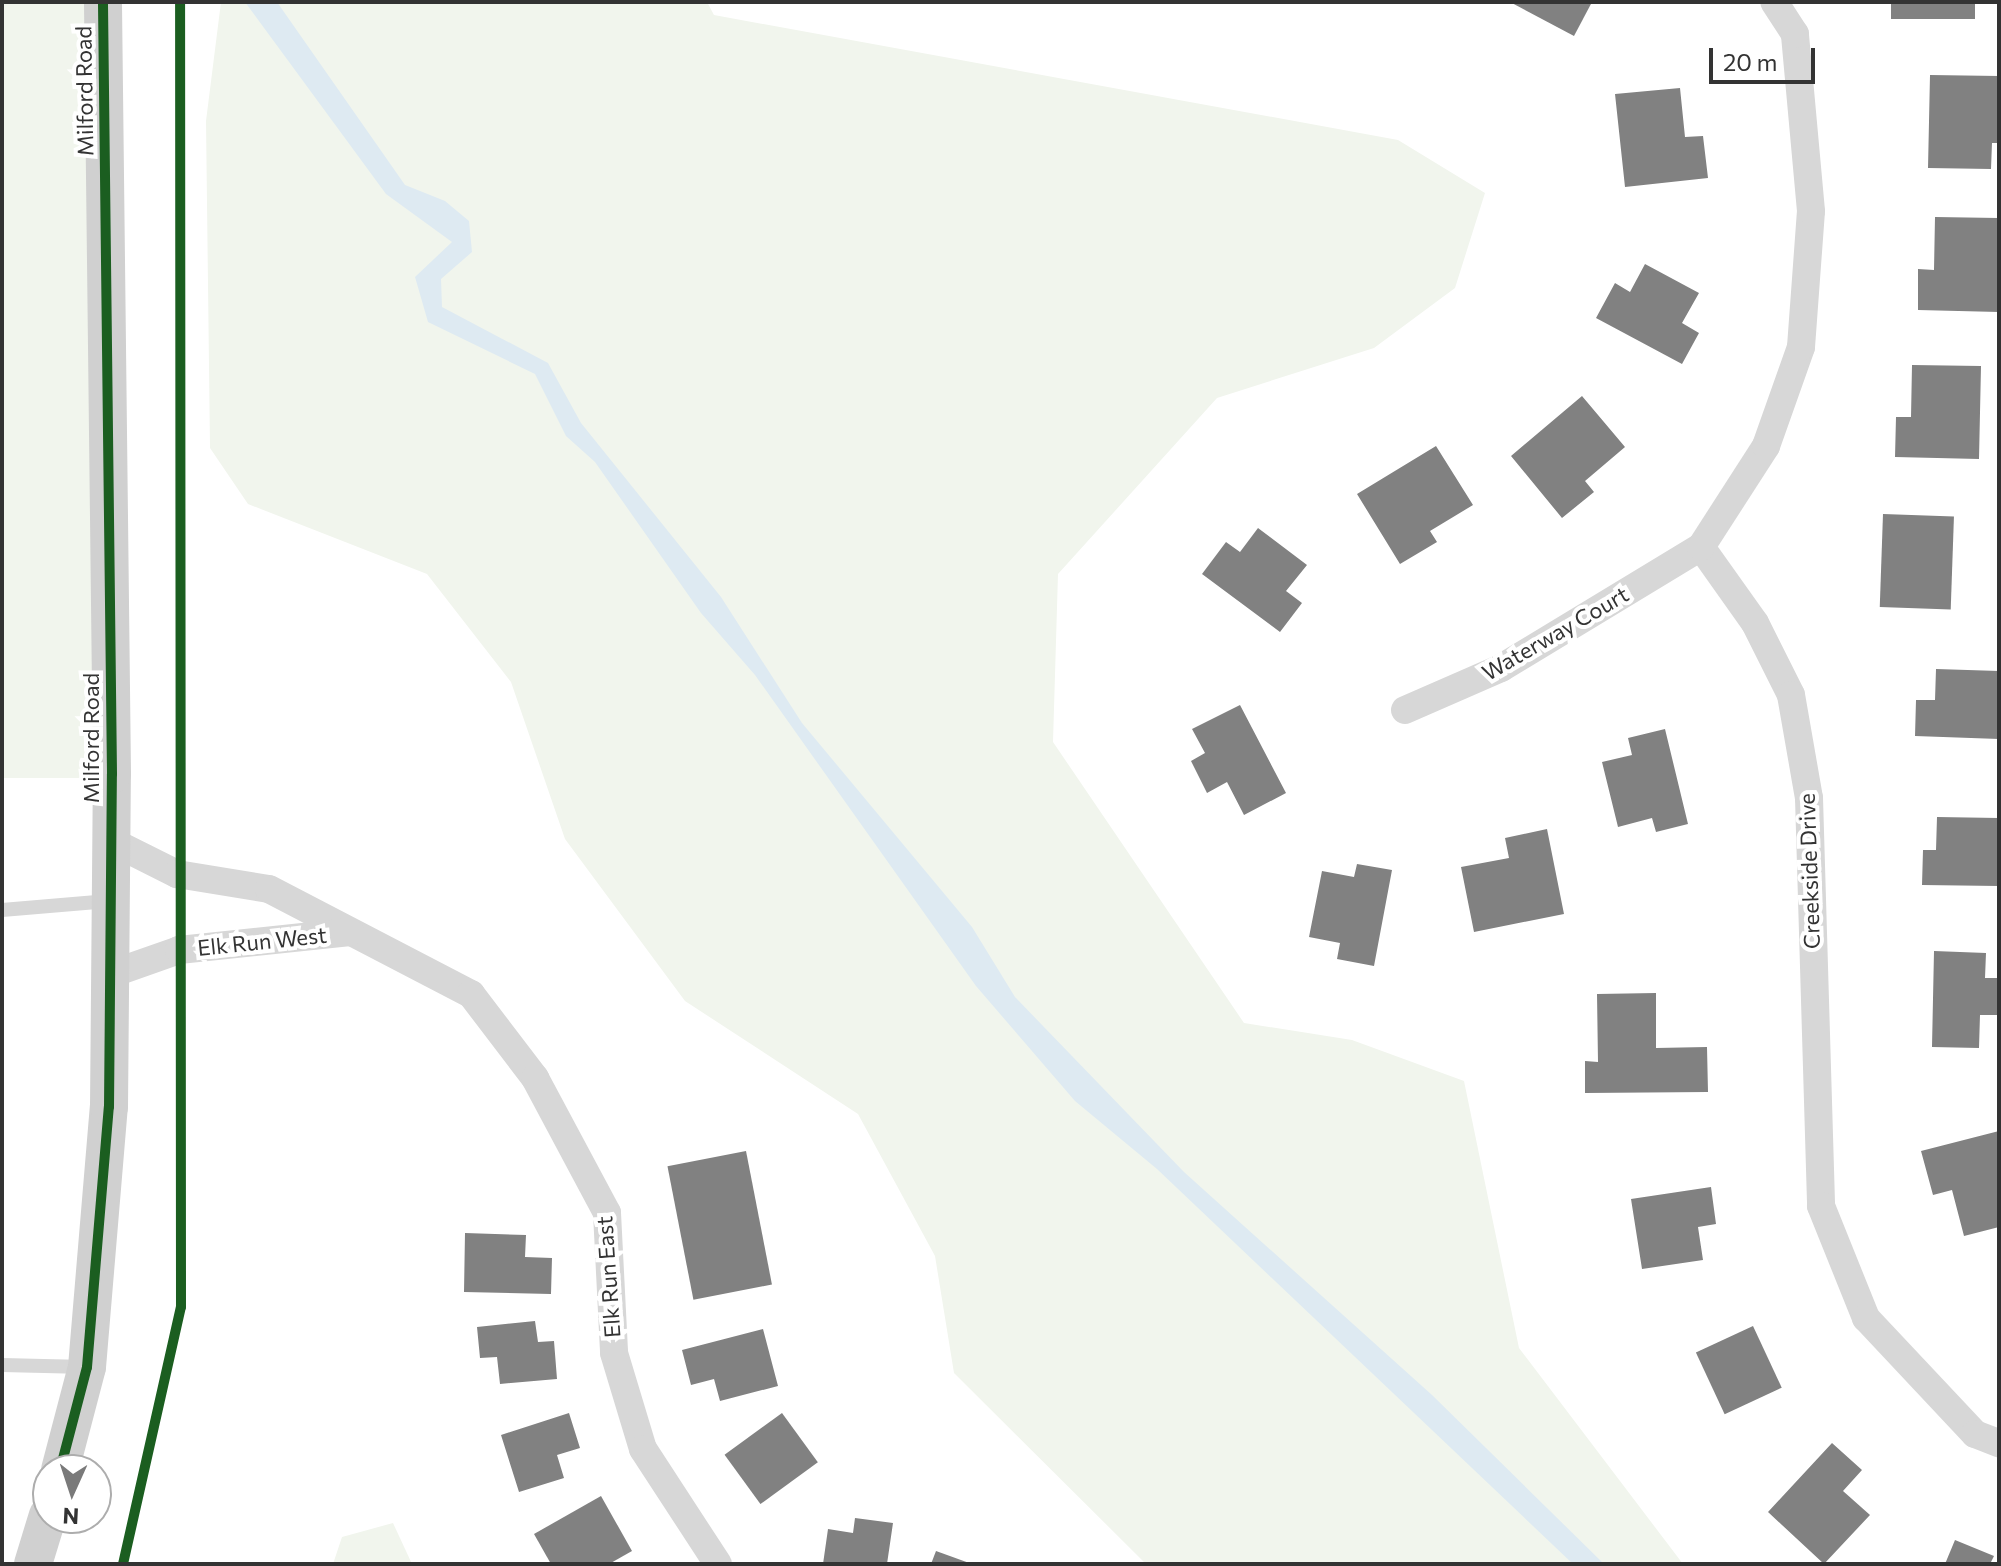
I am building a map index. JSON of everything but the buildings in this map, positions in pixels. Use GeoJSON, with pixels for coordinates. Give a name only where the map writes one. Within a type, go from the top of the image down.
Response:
{"type":"FeatureCollection","features":[{"type":"Feature","properties":{"kind":"street","name":"Milford Road"},"geometry":{"type":"LineString","coordinates":[[64,1454],[87,1367],[102,1254],[111,974],[103,2]]}},
{"type":"Feature","properties":{"kind":"street"},"geometry":{"type":"LineString","coordinates":[[1701,547],[1766,446],[1801,347],[1811,211],[1795,34],[1774,2]]}},
{"type":"Feature","properties":{"kind":"street","name":"Waterway Court"},"geometry":{"type":"LineString","coordinates":[[1405,710],[1501,668],[1701,547]]}},
{"type":"Feature","properties":{"kind":"street","name":"Creekside Drive"},"geometry":{"type":"LineString","coordinates":[[1701,547],[1755,623],[1791,695],[1809,798],[1821,1206],[1866,1318],[1975,1434],[1999,1443]]}},
{"type":"Feature","properties":{"kind":"street","name":"Elk Run West"},"geometry":{"type":"LineString","coordinates":[[111,841],[177,874],[269,889],[350,932]]}},
{"type":"Feature","properties":{"kind":"street","name":"Elk Run West"},"geometry":{"type":"LineString","coordinates":[[111,974],[179,950],[350,932]]}},
{"type":"Feature","properties":{"kind":"street","name":"Elk Run East"},"geometry":{"type":"LineString","coordinates":[[350,932],[471,994],[535,1078],[607,1213],[614,1353],[643,1449],[718,1564]]}},
{"type":"Feature","properties":{"kind":"street"},"geometry":{"type":"LineString","coordinates":[[33,1564],[42,1534]]}},
{"type":"Feature","properties":{"kind":"lane"},"geometry":{"type":"LineString","coordinates":[[2,910],[112,901]]}},
{"type":"Feature","properties":{"kind":"lane"},"geometry":{"type":"LineString","coordinates":[[2,1365],[87,1367]]}},
{"type":"Feature","properties":{"kind":"shaded area"},"geometry":{"type":"Polygon","coordinates":[[[2,2],[103,2],[103,778],[2,778],[2,2]]]}},
{"type":"Feature","properties":{"kind":"shaded area"},"geometry":{"type":"Polygon","coordinates":[[[221,2],[707,2],[714,15],[1398,140],[1485,193],[1455,288],[1374,348],[1217,398],[1058,574],[1053,742],[1244,1023],[1352,1040],[1464,1081],[1519,1348],[1683,1564],[1146,1564],[954,1373],[935,1256],[858,1114],[685,1001],[565,839],[511,682],[427,574],[248,504],[210,448],[206,121],[221,2]]]}},
{"type":"Feature","properties":{"kind":"shaded area"},"geometry":{"type":"Polygon","coordinates":[[[245,2],[277,2],[405,185],[445,201],[469,221],[472,252],[441,279],[442,307],[548,363],[581,423],[721,597],[802,723],[972,927],[1015,997],[1184,1172],[1432,1395],[1604,1564],[1573,1564],[1157,1169],[1075,1101],[976,986],[755,675],[701,613],[595,462],[566,436],[535,374],[428,322],[415,277],[452,242],[386,194],[245,2]]]}},
{"type":"Feature","properties":{"kind":"shaded area"},"geometry":{"type":"Polygon","coordinates":[[[393,1523],[412,1564],[333,1564],[342,1537],[393,1523]]]}},
{"type":"Feature","properties":{"kind":"cycle path"},"geometry":{"type":"LineString","coordinates":[[64,1454],[87,1367],[109,1107],[112,774],[103,2]]}},
{"type":"Feature","properties":{"kind":"cycle path"},"geometry":{"type":"LineString","coordinates":[[123,1564],[181,1307],[180,2]]}}]}
